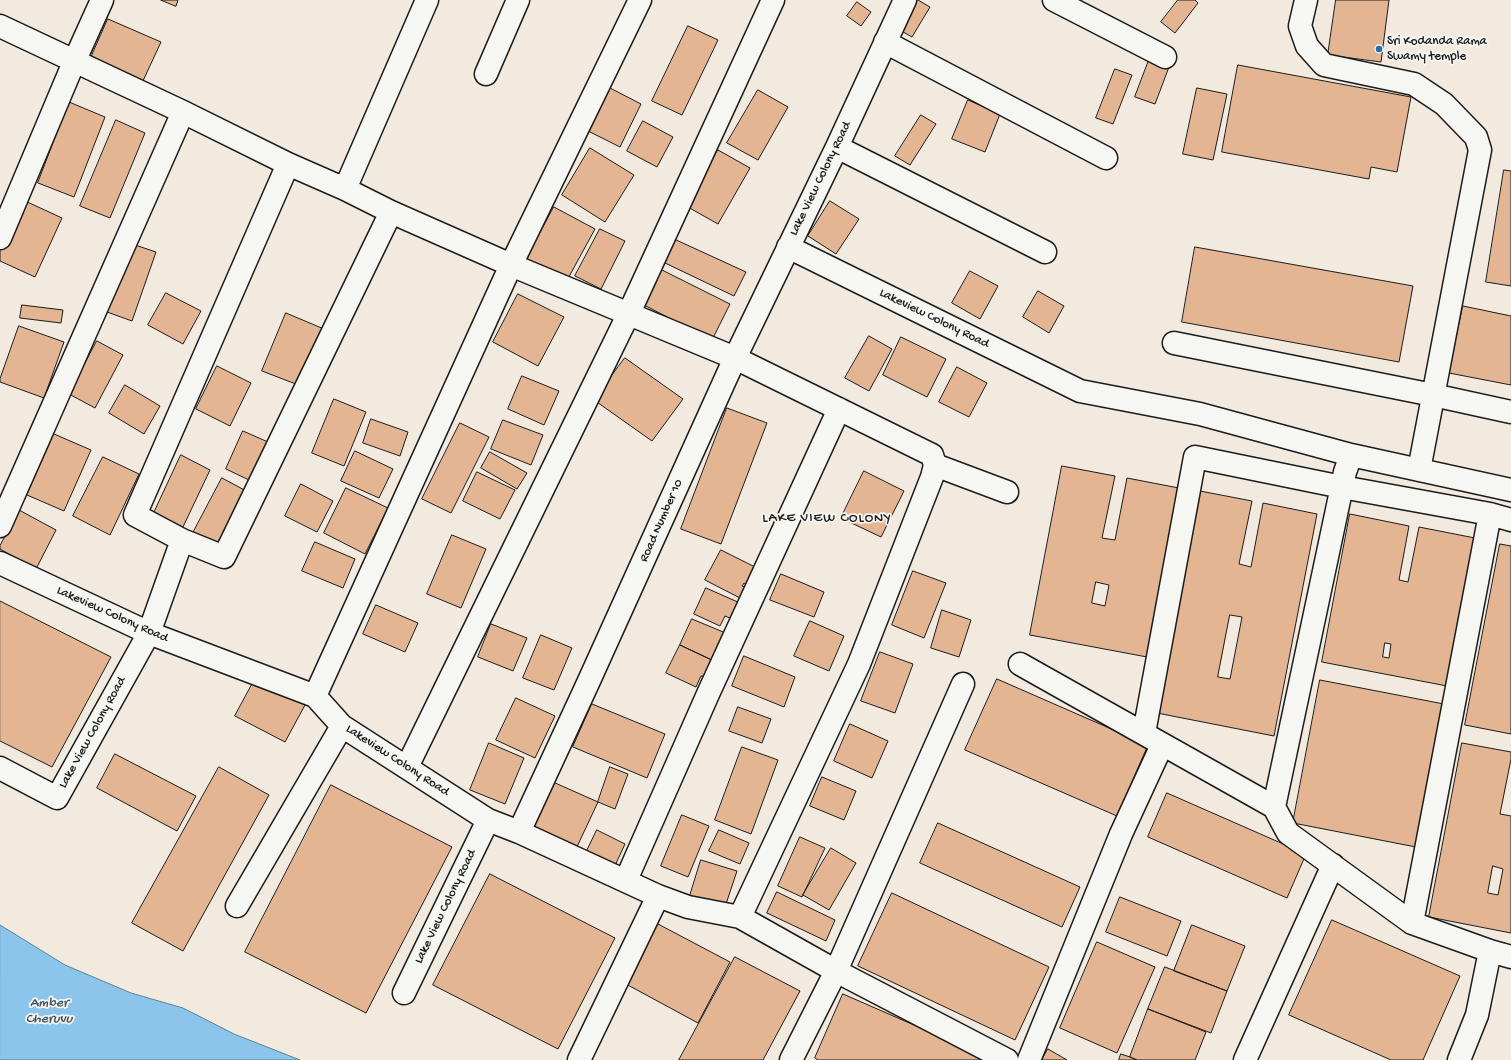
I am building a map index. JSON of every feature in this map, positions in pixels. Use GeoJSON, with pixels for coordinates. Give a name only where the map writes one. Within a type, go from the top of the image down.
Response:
{"type":"FeatureCollection","features":[{"type":"Feature","properties":{"kind":"street"},"geometry":{"type":"LineString","coordinates":[[0,238],[74,62],[102,0]]}},
{"type":"Feature","properties":{"kind":"street"},"geometry":{"type":"LineString","coordinates":[[345,189],[427,0]]}},
{"type":"Feature","properties":{"kind":"street"},"geometry":{"type":"LineString","coordinates":[[486,74],[518,0]]}},
{"type":"Feature","properties":{"kind":"street"},"geometry":{"type":"LineString","coordinates":[[314,696],[511,265],[640,0]]}},
{"type":"Feature","properties":{"kind":"street"},"geometry":{"type":"LineString","coordinates":[[407,767],[629,314],[773,0]]}},
{"type":"Feature","properties":{"kind":"street","name":"Lake View Colony Road"},"geometry":{"type":"LineString","coordinates":[[735,358],[837,147],[905,0]]}},
{"type":"Feature","properties":{"kind":"street"},"geometry":{"type":"LineString","coordinates":[[1054,0],[1166,57]]}},
{"type":"Feature","properties":{"kind":"street"},"geometry":{"type":"LineString","coordinates":[[1306,0],[1300,26],[1307,46],[1324,65],[1414,84],[1444,104],[1476,137],[1480,150],[1419,470]]}},
{"type":"Feature","properties":{"kind":"street"},"geometry":{"type":"LineString","coordinates":[[0,26],[391,212],[511,265],[735,358],[932,455],[935,465],[932,477],[859,664],[740,917]]}},
{"type":"Feature","properties":{"kind":"street"},"geometry":{"type":"LineString","coordinates":[[885,42],[1106,158]]}},
{"type":"Feature","properties":{"kind":"street"},"geometry":{"type":"LineString","coordinates":[[0,526],[183,112]]}},
{"type":"Feature","properties":{"kind":"street"},"geometry":{"type":"LineString","coordinates":[[837,147],[1045,252]]}},
{"type":"Feature","properties":{"kind":"street"},"geometry":{"type":"LineString","coordinates":[[288,164],[135,516],[182,540],[224,557],[391,212]]}},
{"type":"Feature","properties":{"kind":"street","name":"Lakeview Colony Road"},"geometry":{"type":"LineString","coordinates":[[788,247],[1080,391],[1200,414],[1351,455],[1511,490]]}},
{"type":"Feature","properties":{"kind":"street"},"geometry":{"type":"LineString","coordinates":[[1174,344],[1433,395],[1511,412]]}},
{"type":"Feature","properties":{"kind":"street","name":"Road Number 10"},"geometry":{"type":"LineString","coordinates":[[519,832],[735,358]]}},
{"type":"Feature","properties":{"kind":"street"},"geometry":{"type":"LineString","coordinates":[[626,880],[711,687],[839,409]]}},
{"type":"Feature","properties":{"kind":"street"},"geometry":{"type":"LineString","coordinates":[[1274,807],[1342,487],[1351,455]]}},
{"type":"Feature","properties":{"kind":"street"},"geometry":{"type":"LineString","coordinates":[[1144,733],[1195,457],[1342,487],[1490,514],[1511,520]]}},
{"type":"Feature","properties":{"kind":"street"},"geometry":{"type":"LineString","coordinates":[[935,465],[1007,492]]}},
{"type":"Feature","properties":{"kind":"street"},"geometry":{"type":"LineString","coordinates":[[1412,923],[1490,514]]}},
{"type":"Feature","properties":{"kind":"street"},"geometry":{"type":"LineString","coordinates":[[149,633],[182,540]]}},
{"type":"Feature","properties":{"kind":"street","name":"Lakeview Colony Road"},"geometry":{"type":"LineString","coordinates":[[0,563],[149,633],[314,696],[342,726],[488,820],[519,832],[658,896],[688,907],[740,917],[836,971],[1007,1060]]}},
{"type":"Feature","properties":{"kind":"street","name":"Lake View Colony Road"},"geometry":{"type":"LineString","coordinates":[[0,768],[57,798],[149,633]]}},
{"type":"Feature","properties":{"kind":"street"},"geometry":{"type":"LineString","coordinates":[[1020,664],[1274,807],[1288,833],[1412,923],[1511,957]]}},
{"type":"Feature","properties":{"kind":"street"},"geometry":{"type":"LineString","coordinates":[[791,1060],[836,971],[963,684]]}},
{"type":"Feature","properties":{"kind":"street"},"geometry":{"type":"LineString","coordinates":[[237,906],[342,726]]}},
{"type":"Feature","properties":{"kind":"street"},"geometry":{"type":"LineString","coordinates":[[1029,1060],[1121,834],[1162,745]]}},
{"type":"Feature","properties":{"kind":"street","name":"Lake View Colony Road"},"geometry":{"type":"LineString","coordinates":[[404,993],[488,820]]}},
{"type":"Feature","properties":{"kind":"street"},"geometry":{"type":"LineString","coordinates":[[1245,1060],[1332,865]]}},
{"type":"Feature","properties":{"kind":"street"},"geometry":{"type":"LineString","coordinates":[[579,1060],[658,896]]}},
{"type":"Feature","properties":{"kind":"street"},"geometry":{"type":"LineString","coordinates":[[1459,1060],[1477,1014],[1490,951]]}},
{"type":"Feature","properties":{"kind":"water","name":"Amber Cheruvu"},"geometry":{"type":"Polygon","coordinates":[[[0,925],[65,965],[131,993],[183,1008],[234,1034],[300,1060],[0,1060],[0,925]]]}},
{"type":"Feature","properties":{"kind":"building"},"geometry":{"type":"Polygon","coordinates":[[[161,0],[178,0],[176,6],[161,0]]]}},
{"type":"Feature","properties":{"kind":"building"},"geometry":{"type":"Polygon","coordinates":[[[914,0],[918,0],[930,7],[912,37],[898,29],[914,0]]]}},
{"type":"Feature","properties":{"kind":"building"},"geometry":{"type":"Polygon","coordinates":[[[1178,0],[1195,0],[1198,3],[1175,33],[1161,22],[1178,0]]]}},
{"type":"Feature","properties":{"kind":"building"},"geometry":{"type":"Polygon","coordinates":[[[1336,0],[1389,0],[1381,62],[1328,55],[1336,0]]]}},
{"type":"Feature","properties":{"kind":"building"},"geometry":{"type":"Polygon","coordinates":[[[857,2],[871,12],[861,26],[847,16],[857,2]]]}},
{"type":"Feature","properties":{"kind":"building"},"geometry":{"type":"Polygon","coordinates":[[[108,19],[161,42],[142,83],[90,60],[108,19]]]}},
{"type":"Feature","properties":{"kind":"building"},"geometry":{"type":"Polygon","coordinates":[[[688,26],[718,40],[682,115],[652,101],[688,26]]]}},
{"type":"Feature","properties":{"kind":"building"},"geometry":{"type":"Polygon","coordinates":[[[1149,60],[1169,67],[1155,104],[1135,97],[1149,60]]]}},
{"type":"Feature","properties":{"kind":"building"},"geometry":{"type":"Polygon","coordinates":[[[1238,65],[1411,97],[1397,172],[1371,167],[1369,179],[1222,152],[1238,65]]]}},
{"type":"Feature","properties":{"kind":"building"},"geometry":{"type":"Polygon","coordinates":[[[1115,69],[1132,75],[1113,124],[1096,118],[1115,69]]]}},
{"type":"Feature","properties":{"kind":"building"},"geometry":{"type":"Polygon","coordinates":[[[610,88],[641,104],[620,147],[588,131],[610,88]]]}},
{"type":"Feature","properties":{"kind":"building"},"geometry":{"type":"Polygon","coordinates":[[[1197,88],[1227,94],[1213,160],[1183,154],[1197,88]]]}},
{"type":"Feature","properties":{"kind":"building"},"geometry":{"type":"Polygon","coordinates":[[[758,90],[788,107],[758,160],[727,143],[758,90]]]}},
{"type":"Feature","properties":{"kind":"building"},"geometry":{"type":"Polygon","coordinates":[[[968,100],[1000,114],[985,152],[952,139],[968,100]]]}},
{"type":"Feature","properties":{"kind":"building"},"geometry":{"type":"Polygon","coordinates":[[[69,102],[105,117],[74,197],[38,183],[69,102]]]}},
{"type":"Feature","properties":{"kind":"building"},"geometry":{"type":"Polygon","coordinates":[[[921,115],[936,124],[910,165],[895,156],[921,115]]]}},
{"type":"Feature","properties":{"kind":"building"},"geometry":{"type":"Polygon","coordinates":[[[116,120],[145,133],[110,218],[80,206],[116,120]]]}},
{"type":"Feature","properties":{"kind":"building"},"geometry":{"type":"Polygon","coordinates":[[[643,121],[673,137],[657,167],[627,151],[643,121]]]}},
{"type":"Feature","properties":{"kind":"building"},"geometry":{"type":"Polygon","coordinates":[[[590,148],[634,175],[605,222],[562,195],[590,148]]]}},
{"type":"Feature","properties":{"kind":"building"},"geometry":{"type":"Polygon","coordinates":[[[718,150],[750,168],[718,224],[686,206],[718,150]]]}},
{"type":"Feature","properties":{"kind":"building"},"geometry":{"type":"Polygon","coordinates":[[[1504,170],[1511,171],[1511,286],[1486,282],[1504,170]]]}},
{"type":"Feature","properties":{"kind":"building"},"geometry":{"type":"Polygon","coordinates":[[[23,200],[62,218],[35,277],[0,261],[0,249],[23,200]]]}},
{"type":"Feature","properties":{"kind":"building"},"geometry":{"type":"Polygon","coordinates":[[[830,201],[859,219],[836,254],[808,236],[830,201]]]}},
{"type":"Feature","properties":{"kind":"building"},"geometry":{"type":"Polygon","coordinates":[[[554,207],[595,229],[565,284],[524,263],[554,207]]]}},
{"type":"Feature","properties":{"kind":"building"},"geometry":{"type":"Polygon","coordinates":[[[600,229],[625,241],[601,289],[575,276],[600,229]]]}},
{"type":"Feature","properties":{"kind":"building"},"geometry":{"type":"Polygon","coordinates":[[[674,239],[746,272],[734,296],[663,262],[674,239]]]}},
{"type":"Feature","properties":{"kind":"building"},"geometry":{"type":"Polygon","coordinates":[[[132,244],[156,252],[132,321],[107,312],[132,244]]]}},
{"type":"Feature","properties":{"kind":"building"},"geometry":{"type":"Polygon","coordinates":[[[1195,247],[1413,286],[1399,362],[1182,322],[1195,247]]]}},
{"type":"Feature","properties":{"kind":"building"},"geometry":{"type":"Polygon","coordinates":[[[660,269],[730,304],[712,340],[642,304],[660,269]]]}},
{"type":"Feature","properties":{"kind":"building"},"geometry":{"type":"Polygon","coordinates":[[[970,271],[998,286],[980,319],[952,303],[970,271]]]}},
{"type":"Feature","properties":{"kind":"building"},"geometry":{"type":"Polygon","coordinates":[[[1038,291],[1064,306],[1049,333],[1023,317],[1038,291]]]}},
{"type":"Feature","properties":{"kind":"building"},"geometry":{"type":"Polygon","coordinates":[[[166,293],[201,311],[183,344],[148,325],[166,293]]]}},
{"type":"Feature","properties":{"kind":"building"},"geometry":{"type":"Polygon","coordinates":[[[518,294],[564,317],[538,366],[493,342],[518,294]]]}},
{"type":"Feature","properties":{"kind":"building"},"geometry":{"type":"Polygon","coordinates":[[[22,305],[63,310],[61,323],[20,318],[22,305]]]}},
{"type":"Feature","properties":{"kind":"building"},"geometry":{"type":"Polygon","coordinates":[[[1463,306],[1511,316],[1511,385],[1449,373],[1463,306]]]}},
{"type":"Feature","properties":{"kind":"building"},"geometry":{"type":"Polygon","coordinates":[[[286,313],[324,329],[301,386],[262,371],[286,313]]]}},
{"type":"Feature","properties":{"kind":"building"},"geometry":{"type":"Polygon","coordinates":[[[19,326],[64,342],[44,398],[0,382],[19,326]]]}},
{"type":"Feature","properties":{"kind":"building"},"geometry":{"type":"Polygon","coordinates":[[[869,336],[892,349],[869,391],[845,378],[869,336]]]}},
{"type":"Feature","properties":{"kind":"building"},"geometry":{"type":"Polygon","coordinates":[[[901,337],[946,359],[927,397],[883,375],[901,337]]]}},
{"type":"Feature","properties":{"kind":"building"},"geometry":{"type":"Polygon","coordinates":[[[97,341],[123,355],[95,408],[69,394],[97,341]]]}},
{"type":"Feature","properties":{"kind":"building"},"geometry":{"type":"Polygon","coordinates":[[[625,358],[683,399],[652,441],[594,400],[625,358]]]}},
{"type":"Feature","properties":{"kind":"building"},"geometry":{"type":"Polygon","coordinates":[[[217,366],[251,383],[230,426],[196,409],[217,366]]]}},
{"type":"Feature","properties":{"kind":"building"},"geometry":{"type":"Polygon","coordinates":[[[957,367],[987,383],[969,417],[939,402],[957,367]]]}},
{"type":"Feature","properties":{"kind":"building"},"geometry":{"type":"Polygon","coordinates":[[[522,376],[559,391],[544,425],[508,409],[522,376]]]}},
{"type":"Feature","properties":{"kind":"building"},"geometry":{"type":"Polygon","coordinates":[[[125,385],[160,406],[144,434],[109,413],[125,385]]]}},
{"type":"Feature","properties":{"kind":"building"},"geometry":{"type":"Polygon","coordinates":[[[334,399],[366,412],[344,466],[312,453],[334,399]]]}},
{"type":"Feature","properties":{"kind":"building"},"geometry":{"type":"Polygon","coordinates":[[[727,408],[767,423],[721,544],[681,529],[727,408]]]}},
{"type":"Feature","properties":{"kind":"building"},"geometry":{"type":"Polygon","coordinates":[[[371,419],[408,432],[400,456],[363,443],[371,419]]]}},
{"type":"Feature","properties":{"kind":"building"},"geometry":{"type":"Polygon","coordinates":[[[503,420],[543,435],[531,465],[491,449],[503,420]]]}},
{"type":"Feature","properties":{"kind":"building"},"geometry":{"type":"Polygon","coordinates":[[[460,423],[489,437],[451,513],[422,499],[460,423]]]}},
{"type":"Feature","properties":{"kind":"building"},"geometry":{"type":"Polygon","coordinates":[[[243,431],[268,442],[251,481],[226,469],[243,431]]]}},
{"type":"Feature","properties":{"kind":"building"},"geometry":{"type":"Polygon","coordinates":[[[54,434],[91,450],[64,511],[27,495],[54,434]]]}},
{"type":"Feature","properties":{"kind":"building"},"geometry":{"type":"Polygon","coordinates":[[[355,451],[393,469],[379,498],[341,481],[355,451]]]}},
{"type":"Feature","properties":{"kind":"building"},"geometry":{"type":"Polygon","coordinates":[[[490,452],[527,473],[517,489],[481,468],[490,452]]]}},
{"type":"Feature","properties":{"kind":"building"},"geometry":{"type":"Polygon","coordinates":[[[181,455],[210,470],[182,529],[153,515],[181,455]]]}},
{"type":"Feature","properties":{"kind":"building"},"geometry":{"type":"Polygon","coordinates":[[[103,457],[139,474],[110,535],[73,516],[103,457]]]}},
{"type":"Feature","properties":{"kind":"building"},"geometry":{"type":"Polygon","coordinates":[[[1062,466],[1115,476],[1102,538],[1115,540],[1127,478],[1179,488],[1147,657],[1030,635],[1062,466]],[[1096,582],[1092,603],[1105,606],[1109,585],[1096,582]]]}},
{"type":"Feature","properties":{"kind":"building"},"geometry":{"type":"Polygon","coordinates":[[[864,471],[904,491],[881,537],[841,518],[864,471]]]}},
{"type":"Feature","properties":{"kind":"building"},"geometry":{"type":"Polygon","coordinates":[[[477,472],[515,490],[500,519],[463,501],[477,472]]]}},
{"type":"Feature","properties":{"kind":"building"},"geometry":{"type":"Polygon","coordinates":[[[222,478],[250,493],[221,547],[193,533],[222,478]]]}},
{"type":"Feature","properties":{"kind":"building"},"geometry":{"type":"Polygon","coordinates":[[[301,484],[333,501],[317,532],[285,516],[301,484]]]}},
{"type":"Feature","properties":{"kind":"building"},"geometry":{"type":"Polygon","coordinates":[[[346,488],[388,508],[365,554],[324,533],[346,488]]]}},
{"type":"Feature","properties":{"kind":"building"},"geometry":{"type":"Polygon","coordinates":[[[1200,491],[1252,501],[1239,564],[1251,567],[1263,503],[1317,514],[1274,736],[1157,713],[1200,491]],[[1230,615],[1218,677],[1230,679],[1242,617],[1230,615]]]}},
{"type":"Feature","properties":{"kind":"building"},"geometry":{"type":"Polygon","coordinates":[[[19,510],[56,530],[36,569],[0,549],[0,546],[19,510]]]}},
{"type":"Feature","properties":{"kind":"building"},"geometry":{"type":"Polygon","coordinates":[[[1350,514],[1409,526],[1399,580],[1408,582],[1419,527],[1475,538],[1447,686],[1322,662],[1350,514]],[[1385,643],[1383,657],[1389,658],[1391,644],[1385,643]]]}},
{"type":"Feature","properties":{"kind":"building"},"geometry":{"type":"Polygon","coordinates":[[[452,535],[486,549],[461,608],[427,594],[452,535]]]}},
{"type":"Feature","properties":{"kind":"building"},"geometry":{"type":"Polygon","coordinates":[[[315,542],[355,559],[343,588],[302,571],[315,542]]]}},
{"type":"Feature","properties":{"kind":"building"},"geometry":{"type":"Polygon","coordinates":[[[1500,544],[1511,546],[1511,734],[1465,725],[1500,544]]]}},
{"type":"Feature","properties":{"kind":"building"},"geometry":{"type":"Polygon","coordinates":[[[721,550],[757,568],[749,586],[744,583],[742,586],[747,588],[742,599],[705,580],[721,550]]]}},
{"type":"Feature","properties":{"kind":"building"},"geometry":{"type":"Polygon","coordinates":[[[913,571],[946,583],[924,638],[892,625],[913,571]]]}},
{"type":"Feature","properties":{"kind":"building"},"geometry":{"type":"Polygon","coordinates":[[[781,574],[824,592],[814,617],[770,600],[781,574]]]}},
{"type":"Feature","properties":{"kind":"building"},"geometry":{"type":"Polygon","coordinates":[[[706,588],[740,603],[732,619],[725,616],[720,626],[694,614],[706,588]]]}},
{"type":"Feature","properties":{"kind":"building"},"geometry":{"type":"Polygon","coordinates":[[[0,601],[111,657],[52,767],[0,741],[0,601]]]}},
{"type":"Feature","properties":{"kind":"building"},"geometry":{"type":"Polygon","coordinates":[[[376,605],[418,623],[405,652],[363,634],[376,605]]]}},
{"type":"Feature","properties":{"kind":"building"},"geometry":{"type":"Polygon","coordinates":[[[942,610],[971,620],[959,657],[931,648],[942,610]]]}},
{"type":"Feature","properties":{"kind":"building"},"geometry":{"type":"Polygon","coordinates":[[[692,619],[728,634],[716,662],[680,645],[692,619]]]}},
{"type":"Feature","properties":{"kind":"building"},"geometry":{"type":"Polygon","coordinates":[[[810,621],[844,636],[829,671],[794,656],[810,621]]]}},
{"type":"Feature","properties":{"kind":"building"},"geometry":{"type":"Polygon","coordinates":[[[491,624],[527,638],[513,671],[478,657],[491,624]]]}},
{"type":"Feature","properties":{"kind":"building"},"geometry":{"type":"Polygon","coordinates":[[[541,635],[572,648],[554,690],[523,678],[541,635]]]}},
{"type":"Feature","properties":{"kind":"building"},"geometry":{"type":"Polygon","coordinates":[[[680,645],[716,662],[709,677],[701,676],[696,687],[666,673],[680,645]]]}},
{"type":"Feature","properties":{"kind":"building"},"geometry":{"type":"Polygon","coordinates":[[[880,652],[913,664],[895,713],[861,701],[880,652]]]}},
{"type":"Feature","properties":{"kind":"building"},"geometry":{"type":"Polygon","coordinates":[[[744,656],[795,677],[784,707],[732,686],[744,656]]]}},
{"type":"Feature","properties":{"kind":"building"},"geometry":{"type":"Polygon","coordinates":[[[255,679],[305,705],[285,742],[235,716],[255,679]]]}},
{"type":"Feature","properties":{"kind":"building"},"geometry":{"type":"Polygon","coordinates":[[[997,679],[1148,745],[1117,816],[965,750],[997,679]]]}},
{"type":"Feature","properties":{"kind":"building"},"geometry":{"type":"Polygon","coordinates":[[[1320,680],[1449,705],[1421,848],[1293,823],[1320,680]]]}},
{"type":"Feature","properties":{"kind":"building"},"geometry":{"type":"Polygon","coordinates":[[[516,698],[555,716],[535,758],[496,740],[516,698]]]}},
{"type":"Feature","properties":{"kind":"building"},"geometry":{"type":"Polygon","coordinates":[[[592,704],[665,734],[647,778],[573,747],[592,704]]]}},
{"type":"Feature","properties":{"kind":"building"},"geometry":{"type":"Polygon","coordinates":[[[738,707],[771,719],[762,743],[729,731],[738,707]]]}},
{"type":"Feature","properties":{"kind":"building"},"geometry":{"type":"Polygon","coordinates":[[[850,724],[888,741],[872,778],[834,761],[850,724]]]}},
{"type":"Feature","properties":{"kind":"building"},"geometry":{"type":"Polygon","coordinates":[[[489,743],[524,758],[505,804],[470,790],[489,743]]]}},
{"type":"Feature","properties":{"kind":"building"},"geometry":{"type":"Polygon","coordinates":[[[1462,743],[1511,752],[1511,759],[1500,814],[1511,816],[1511,933],[1429,917],[1462,743]],[[1493,866],[1488,893],[1498,895],[1503,869],[1493,866]]]}},
{"type":"Feature","properties":{"kind":"building"},"geometry":{"type":"Polygon","coordinates":[[[742,747],[778,760],[751,834],[715,820],[742,747]]]}},
{"type":"Feature","properties":{"kind":"building"},"geometry":{"type":"Polygon","coordinates":[[[115,754],[196,796],[177,831],[97,788],[115,754]]]}},
{"type":"Feature","properties":{"kind":"building"},"geometry":{"type":"Polygon","coordinates":[[[219,767],[269,795],[183,951],[132,923],[219,767]]]}},
{"type":"Feature","properties":{"kind":"building"},"geometry":{"type":"Polygon","coordinates":[[[610,767],[628,774],[615,809],[598,802],[610,767]]]}},
{"type":"Feature","properties":{"kind":"building"},"geometry":{"type":"Polygon","coordinates":[[[822,777],[856,791],[844,820],[810,806],[822,777]]]}},
{"type":"Feature","properties":{"kind":"building"},"geometry":{"type":"Polygon","coordinates":[[[553,782],[598,802],[575,851],[531,830],[553,782]]]}},
{"type":"Feature","properties":{"kind":"building"},"geometry":{"type":"Polygon","coordinates":[[[331,785],[452,847],[366,1013],[245,952],[331,785]]]}},
{"type":"Feature","properties":{"kind":"building"},"geometry":{"type":"Polygon","coordinates":[[[1167,793],[1306,854],[1287,898],[1148,837],[1167,793]]]}},
{"type":"Feature","properties":{"kind":"building"},"geometry":{"type":"Polygon","coordinates":[[[682,815],[709,826],[688,877],[661,866],[682,815]]]}},
{"type":"Feature","properties":{"kind":"building"},"geometry":{"type":"Polygon","coordinates":[[[938,823],[1080,887],[1062,927],[920,863],[938,823]]]}},
{"type":"Feature","properties":{"kind":"building"},"geometry":{"type":"Polygon","coordinates":[[[597,830],[625,844],[613,870],[584,857],[597,830]]]}},
{"type":"Feature","properties":{"kind":"building"},"geometry":{"type":"Polygon","coordinates":[[[719,830],[749,843],[740,864],[709,851],[719,830]]]}},
{"type":"Feature","properties":{"kind":"building"},"geometry":{"type":"Polygon","coordinates":[[[800,837],[825,848],[802,897],[778,886],[800,837]]]}},
{"type":"Feature","properties":{"kind":"building"},"geometry":{"type":"Polygon","coordinates":[[[831,848],[856,863],[829,910],[803,895],[831,848]]]}},
{"type":"Feature","properties":{"kind":"building"},"geometry":{"type":"Polygon","coordinates":[[[701,860],[737,871],[724,910],[689,899],[701,860]]]}},
{"type":"Feature","properties":{"kind":"building"},"geometry":{"type":"Polygon","coordinates":[[[490,874],[615,938],[558,1049],[433,985],[490,874]]]}},
{"type":"Feature","properties":{"kind":"building"},"geometry":{"type":"Polygon","coordinates":[[[777,892],[835,920],[826,941],[767,913],[777,892]]]}},
{"type":"Feature","properties":{"kind":"building"},"geometry":{"type":"Polygon","coordinates":[[[892,893],[1049,967],[1015,1040],[858,966],[892,893]]]}},
{"type":"Feature","properties":{"kind":"building"},"geometry":{"type":"Polygon","coordinates":[[[1120,897],[1181,921],[1167,956],[1106,932],[1120,897]]]}},
{"type":"Feature","properties":{"kind":"building"},"geometry":{"type":"Polygon","coordinates":[[[1332,920],[1460,976],[1423,1060],[1391,1060],[1289,1015],[1332,920]]]}},
{"type":"Feature","properties":{"kind":"building"},"geometry":{"type":"Polygon","coordinates":[[[658,924],[730,962],[698,1023],[626,984],[658,924]]]}},
{"type":"Feature","properties":{"kind":"building"},"geometry":{"type":"Polygon","coordinates":[[[1192,925],[1245,946],[1227,991],[1174,971],[1192,925]]]}},
{"type":"Feature","properties":{"kind":"building"},"geometry":{"type":"Polygon","coordinates":[[[1097,942],[1155,967],[1117,1053],[1060,1028],[1097,942]]]}},
{"type":"Feature","properties":{"kind":"building"},"geometry":{"type":"Polygon","coordinates":[[[735,957],[800,991],[763,1060],[679,1060],[735,957]]]}},
{"type":"Feature","properties":{"kind":"building"},"geometry":{"type":"Polygon","coordinates":[[[1165,967],[1227,991],[1211,1033],[1148,1009],[1165,967]]]}},
{"type":"Feature","properties":{"kind":"building"},"geometry":{"type":"Polygon","coordinates":[[[843,994],[994,1060],[818,1060],[815,1058],[843,994]]]}},
{"type":"Feature","properties":{"kind":"building"},"geometry":{"type":"Polygon","coordinates":[[[1148,1009],[1206,1032],[1195,1060],[1137,1060],[1130,1057],[1148,1009]]]}},
{"type":"Feature","properties":{"kind":"building"},"geometry":{"type":"Polygon","coordinates":[[[1048,1049],[1067,1060],[1042,1060],[1048,1049]]]}},
{"type":"Feature","properties":{"kind":"building"},"geometry":{"type":"Polygon","coordinates":[[[1121,1054],[1130,1057],[1137,1060],[1119,1060],[1121,1054]]]}},
{"type":"Feature","properties":{"kind":"place","name":"Sri Kodanda Rama Swamy temple"},"geometry":{"type":"Point","coordinates":[1379,49]}},
{"type":"Feature","properties":{"kind":"district","name":"LAKE VIEW COLONY"},"geometry":{"type":"Point","coordinates":[827,519]}}]}
